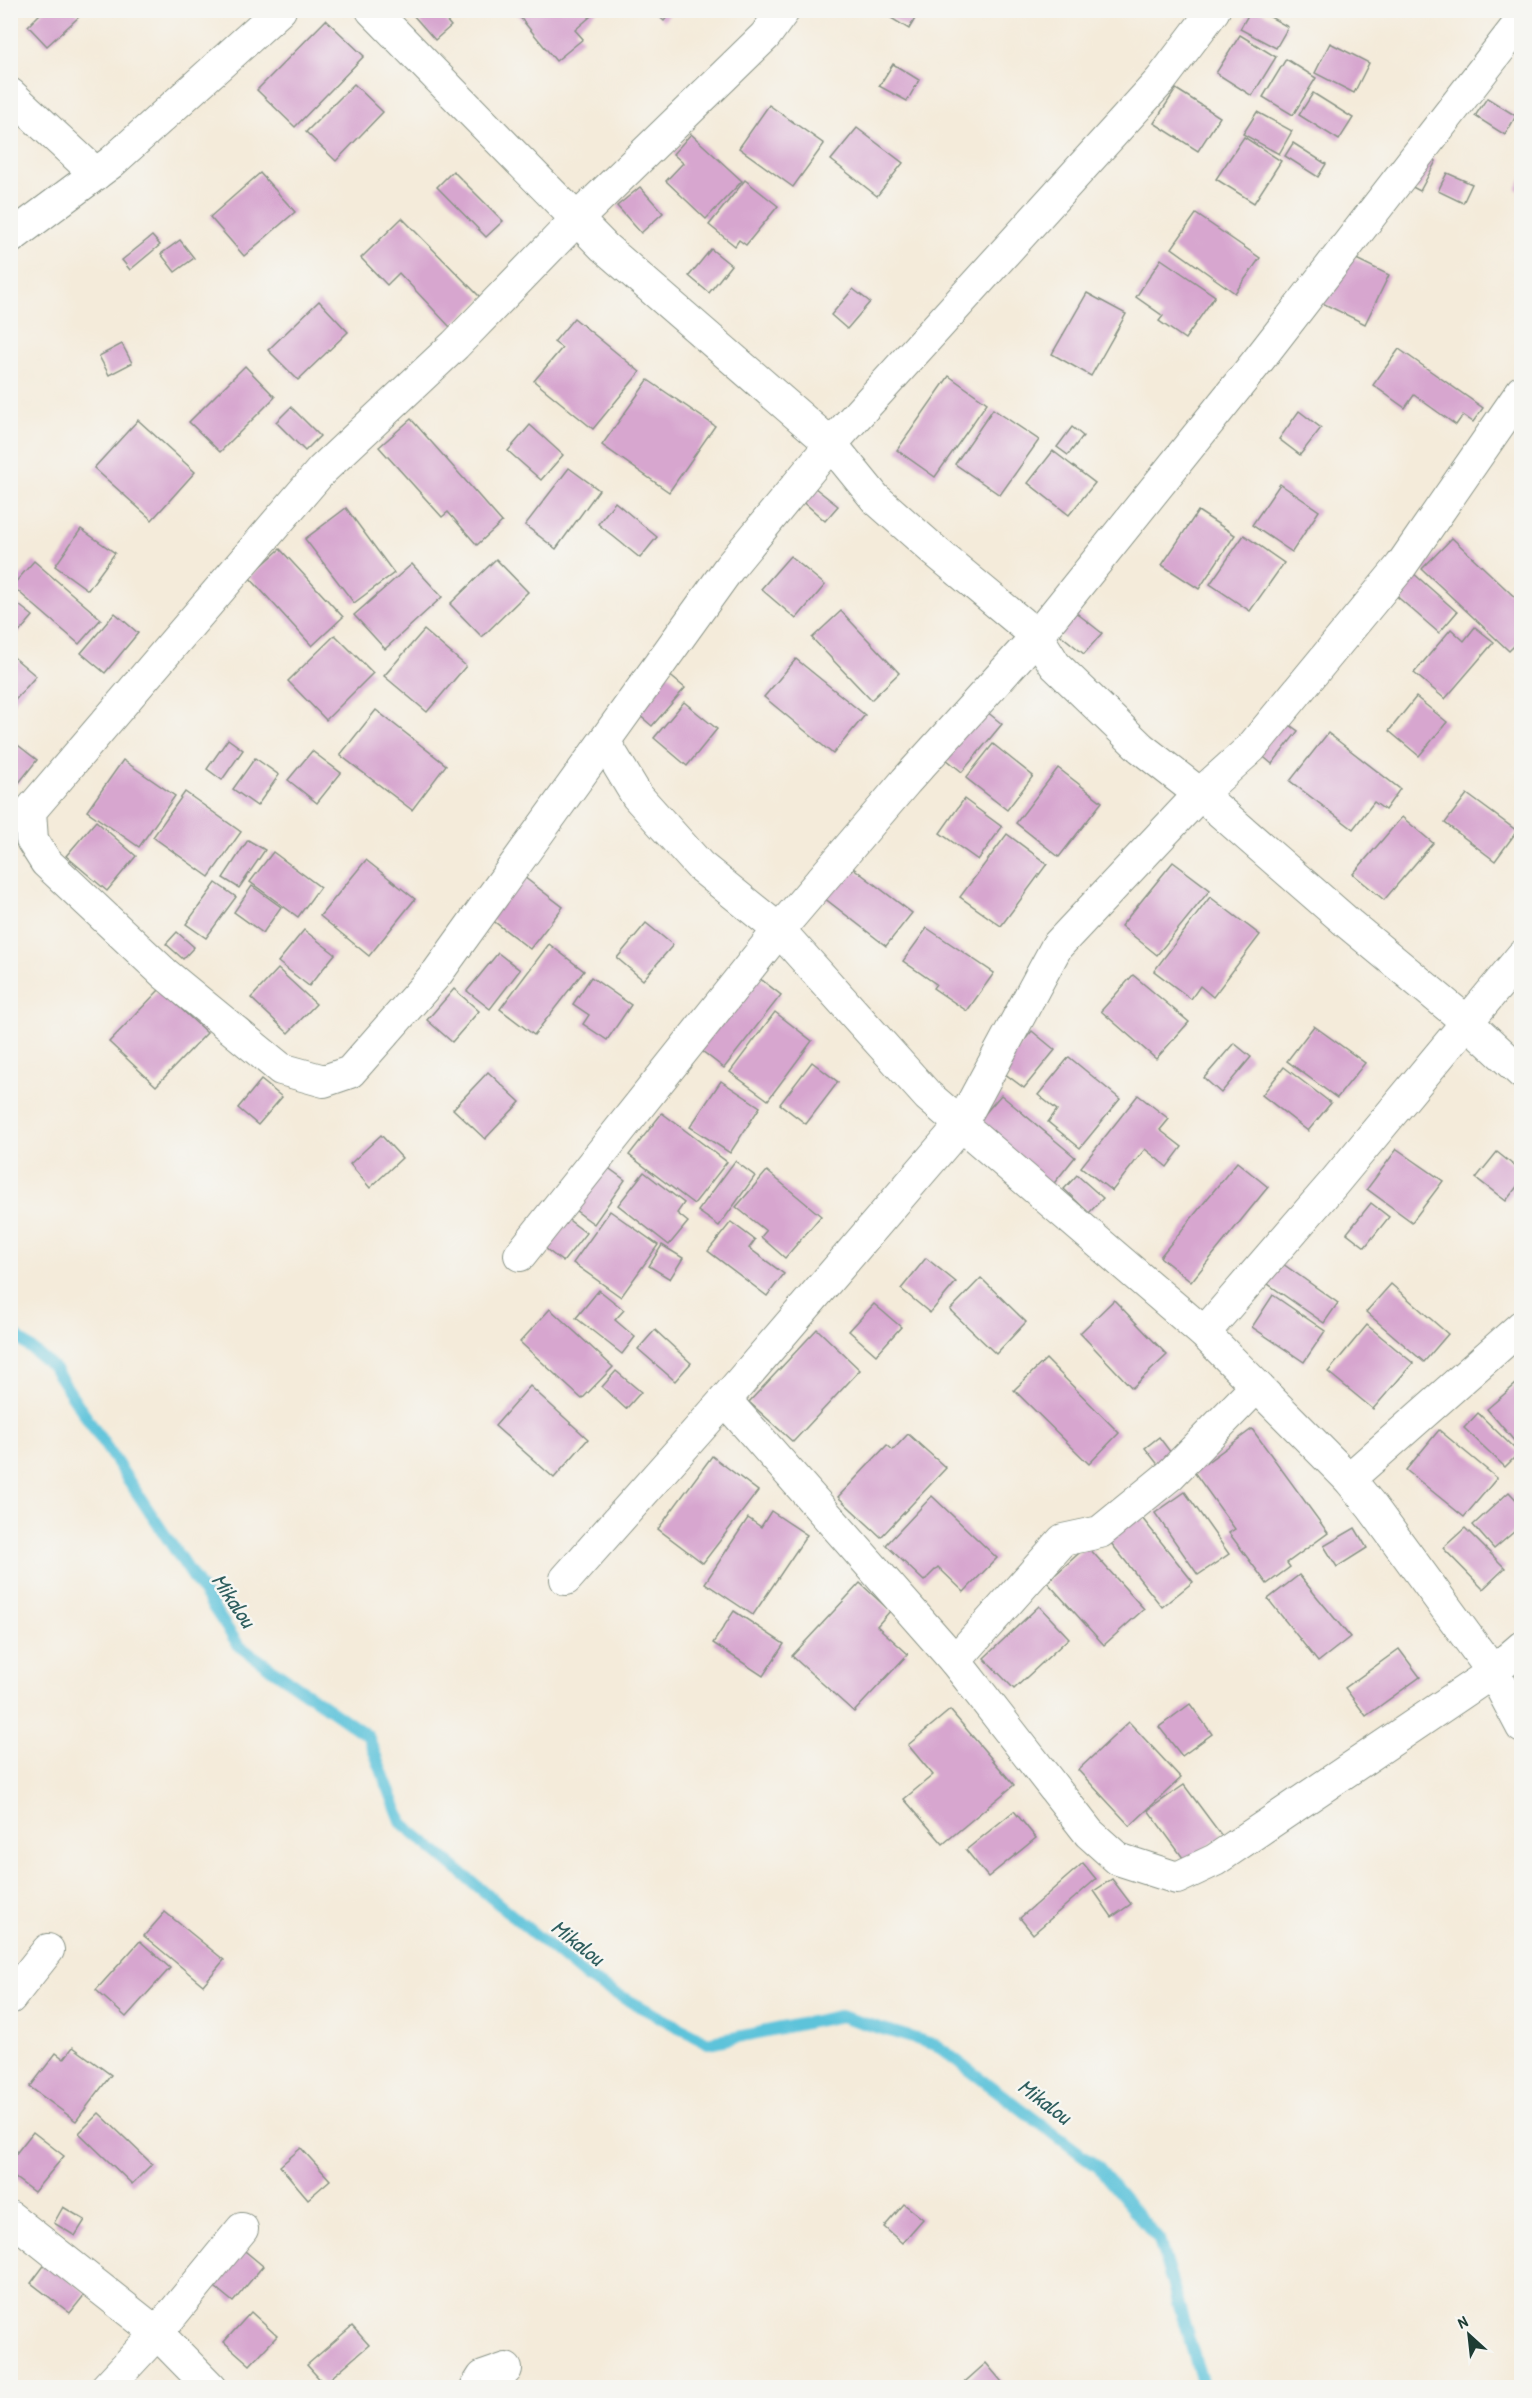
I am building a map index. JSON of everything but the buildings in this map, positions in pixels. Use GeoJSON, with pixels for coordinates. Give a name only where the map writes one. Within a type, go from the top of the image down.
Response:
{"type":"FeatureCollection","features":[{"type":"Feature","properties":{"kind":"street"},"geometry":{"type":"LineString","coordinates":[[10,238],[112,162],[280,10]]}},
{"type":"Feature","properties":{"kind":"street"},"geometry":{"type":"LineString","coordinates":[[372,10],[604,247],[831,444],[875,498],[1037,636],[1055,665],[1141,748],[1200,794],[1349,924],[1466,1021],[1521,1073]]}},
{"type":"Feature","properties":{"kind":"street"},"geometry":{"type":"LineString","coordinates":[[784,10],[765,36],[577,219],[455,345],[322,470],[30,811],[32,840],[46,862],[165,974],[282,1069],[324,1081],[350,1072],[438,972],[729,568],[831,444],[1161,80],[1214,10]]}},
{"type":"Feature","properties":{"kind":"street"},"geometry":{"type":"LineString","coordinates":[[520,1255],[779,930],[906,781],[1037,636],[1260,358],[1521,20]]}},
{"type":"Feature","properties":{"kind":"street"},"geometry":{"type":"LineString","coordinates":[[10,94],[96,174]]}},
{"type":"Feature","properties":{"kind":"street"},"geometry":{"type":"LineString","coordinates":[[566,1579],[725,1400],[960,1126],[1057,946],[1200,794],[1251,748],[1401,566],[1521,391]]}},
{"type":"Feature","properties":{"kind":"street"},"geometry":{"type":"LineString","coordinates":[[605,743],[637,796],[700,866],[779,930],[928,1096],[960,1126],[1204,1334],[1349,1479],[1493,1672],[1521,1727]]}},
{"type":"Feature","properties":{"kind":"street"},"geometry":{"type":"LineString","coordinates":[[1204,1334],[1332,1185],[1521,956]]}},
{"type":"Feature","properties":{"kind":"street"},"geometry":{"type":"LineString","coordinates":[[1349,1479],[1521,1326]]}},
{"type":"Feature","properties":{"kind":"street"},"geometry":{"type":"LineString","coordinates":[[955,1661],[1063,1540],[1100,1532],[1170,1475],[1256,1387]]}},
{"type":"Feature","properties":{"kind":"street"},"geometry":{"type":"LineString","coordinates":[[725,1400],[955,1661],[1089,1833],[1118,1860],[1177,1878],[1215,1860],[1493,1672],[1521,1647]]}},
{"type":"Feature","properties":{"kind":"street"},"geometry":{"type":"LineString","coordinates":[[10,1998],[48,1950]]}},
{"type":"Feature","properties":{"kind":"street"},"geometry":{"type":"LineString","coordinates":[[10,2217],[157,2333],[211,2388]]}},
{"type":"Feature","properties":{"kind":"street"},"geometry":{"type":"LineString","coordinates":[[106,2388],[157,2333],[242,2229]]}},
{"type":"Feature","properties":{"kind":"street"},"geometry":{"type":"LineString","coordinates":[[476,2388],[483,2377],[506,2369]]}},
{"type":"Feature","properties":{"kind":"waterway","name":"Mikalou"},"geometry":{"type":"LineString","coordinates":[[10,1331],[53,1367],[239,1646],[368,1736],[402,1823],[587,1978],[708,2043],[840,2016],[936,2045],[1098,2167],[1159,2240],[1204,2388]]}}]}
